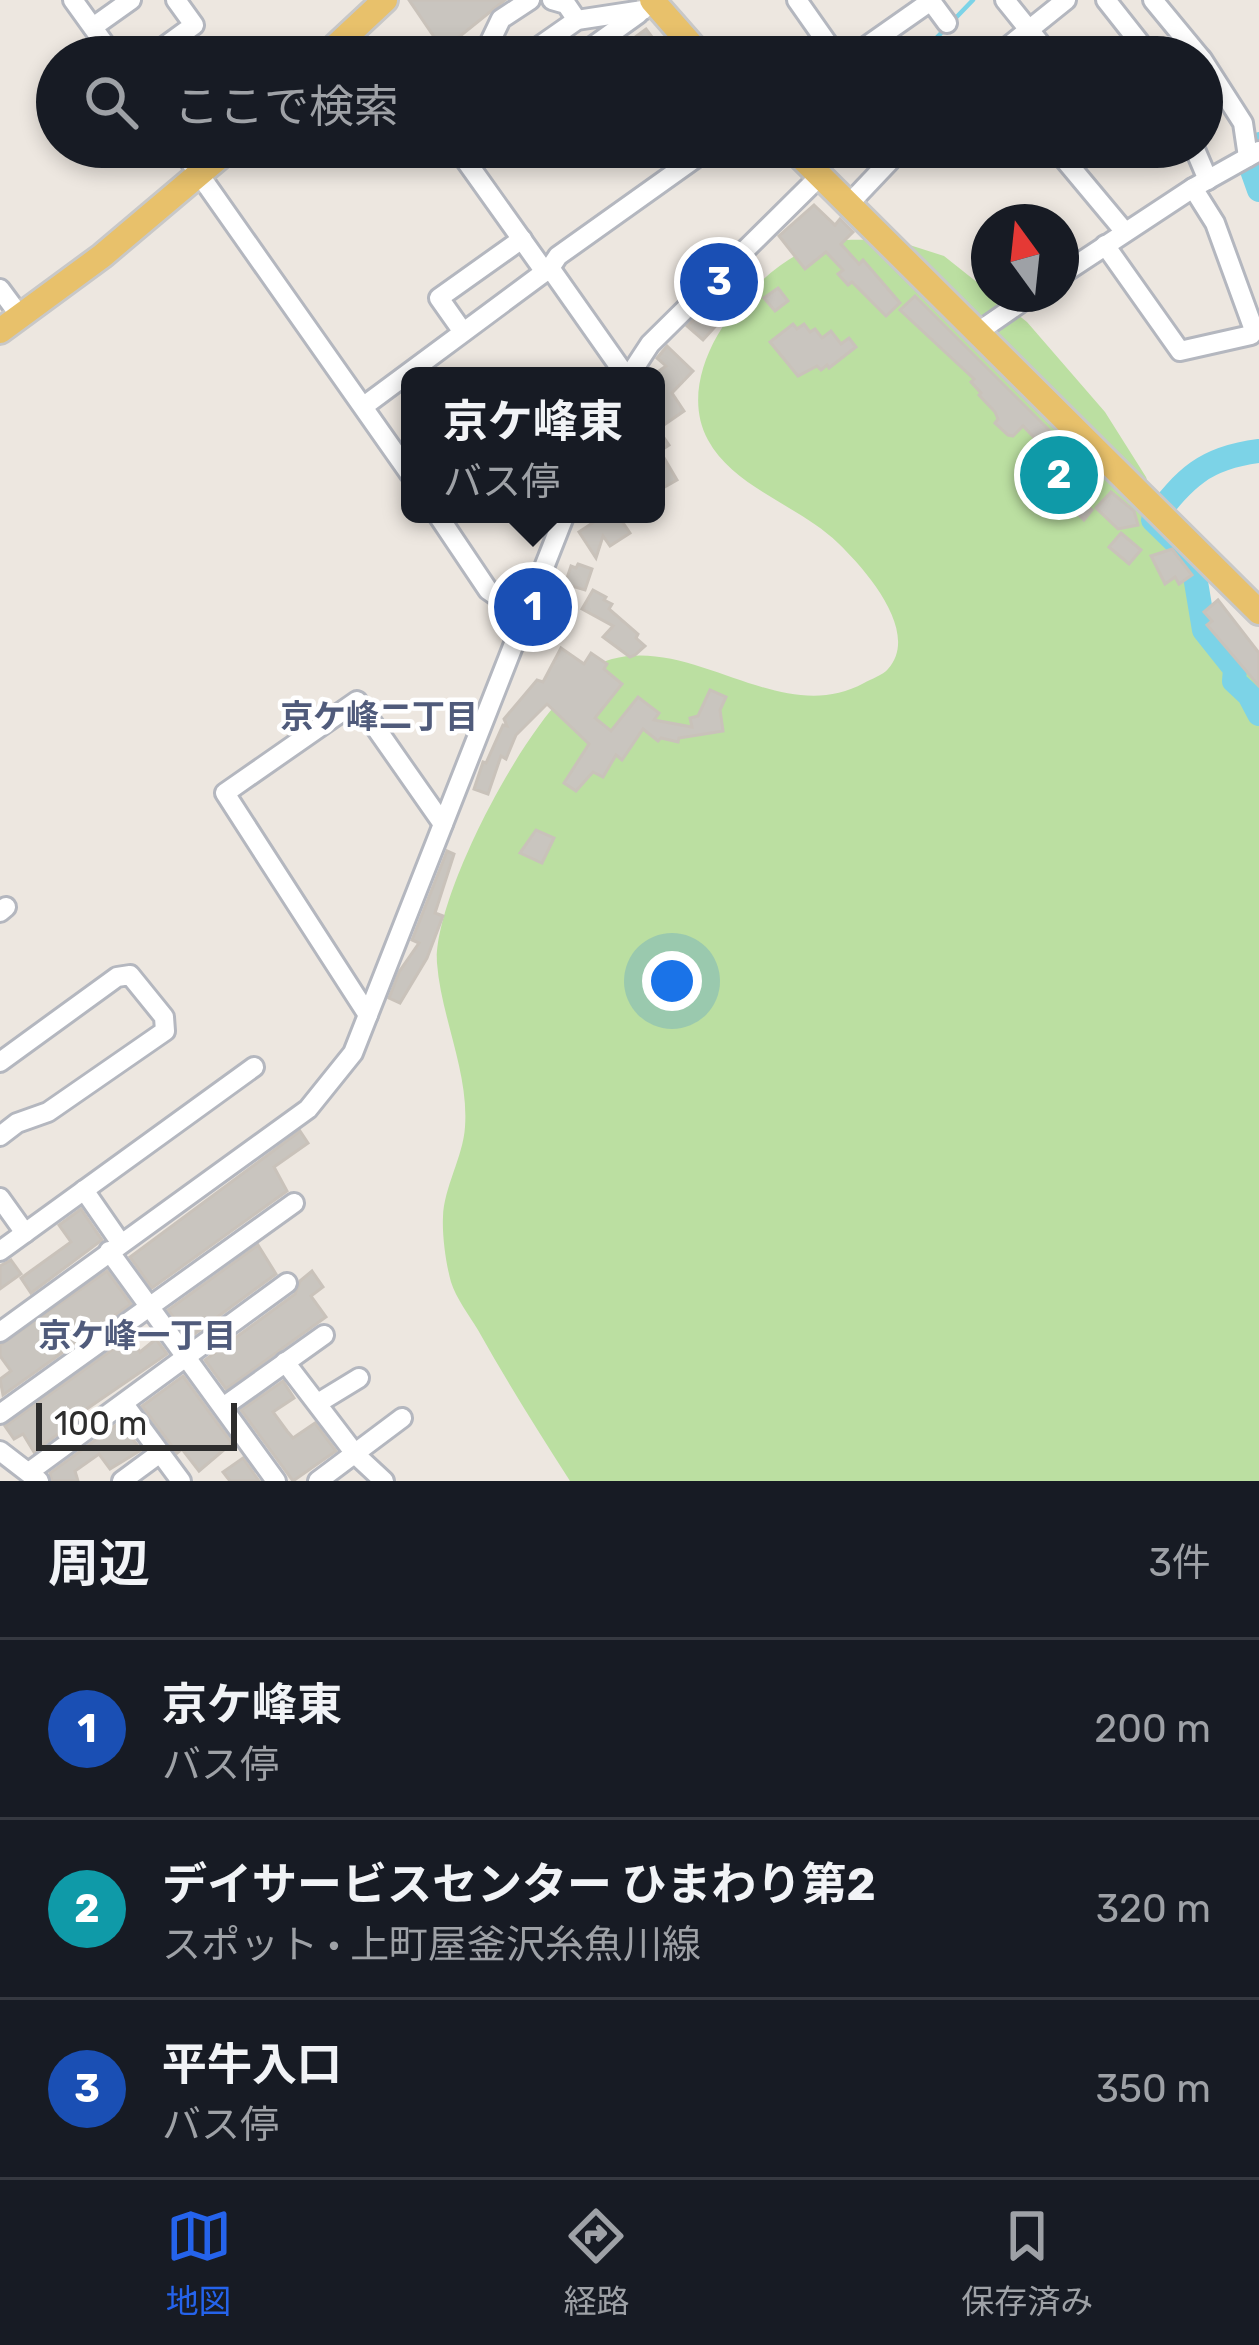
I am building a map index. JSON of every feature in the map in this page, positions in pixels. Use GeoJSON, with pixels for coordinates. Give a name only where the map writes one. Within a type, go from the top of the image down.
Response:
{"type":"FeatureCollection","features":[{"type":"Feature","properties":{"kind":"main road"},"geometry":{"type":"LineString","coordinates":[[339,36],[359,9],[385,0]]}},
{"type":"Feature","properties":{"kind":"main road"},"geometry":{"type":"LineString","coordinates":[[650,4],[681,36]]}},
{"type":"Feature","properties":{"kind":"main road"},"geometry":{"type":"LineString","coordinates":[[10,323],[209,168]]}},
{"type":"Feature","properties":{"kind":"main road"},"geometry":{"type":"LineString","coordinates":[[812,168],[1253,595]]}},
{"type":"Feature","properties":{"kind":"street"},"geometry":{"type":"LineString","coordinates":[[73,0],[99,36]]}},
{"type":"Feature","properties":{"kind":"street"},"geometry":{"type":"LineString","coordinates":[[93,27],[131,0]]}},
{"type":"Feature","properties":{"kind":"street"},"geometry":{"type":"LineString","coordinates":[[176,0],[194,25],[179,36]]}},
{"type":"Feature","properties":{"kind":"street"},"geometry":{"type":"LineString","coordinates":[[493,36],[501,19],[530,0]]}},
{"type":"Feature","properties":{"kind":"street"},"geometry":{"type":"LineString","coordinates":[[552,0],[566,4],[577,20]]}},
{"type":"Feature","properties":{"kind":"street"},"geometry":{"type":"LineString","coordinates":[[797,0],[821,36]]}},
{"type":"Feature","properties":{"kind":"street"},"geometry":{"type":"LineString","coordinates":[[1005,0],[1034,36]]}},
{"type":"Feature","properties":{"kind":"street"},"geometry":{"type":"LineString","coordinates":[[1021,36],[1066,0]]}},
{"type":"Feature","properties":{"kind":"street"},"geometry":{"type":"LineString","coordinates":[[1106,0],[1134,36]]}},
{"type":"Feature","properties":{"kind":"street"},"geometry":{"type":"LineString","coordinates":[[1153,0],[1183,36]]}},
{"type":"Feature","properties":{"kind":"street"},"geometry":{"type":"LineString","coordinates":[[881,36],[931,1],[947,23]]}},
{"type":"Feature","properties":{"kind":"street"},"geometry":{"type":"LineString","coordinates":[[554,36],[577,20],[650,4]]}},
{"type":"Feature","properties":{"kind":"street"},"geometry":{"type":"LineString","coordinates":[[607,36],[650,4]]}},
{"type":"Feature","properties":{"kind":"street"},"geometry":{"type":"LineString","coordinates":[[1079,263],[1254,154],[1243,123],[1223,92]]}},
{"type":"Feature","properties":{"kind":"street"},"geometry":{"type":"LineString","coordinates":[[195,168],[401,461]]}},
{"type":"Feature","properties":{"kind":"street"},"geometry":{"type":"LineString","coordinates":[[471,168],[621,367]]}},
{"type":"Feature","properties":{"kind":"street"},"geometry":{"type":"LineString","coordinates":[[416,367],[548,270],[558,256],[682,168]]}},
{"type":"Feature","properties":{"kind":"street"},"geometry":{"type":"LineString","coordinates":[[849,204],[883,168]]}},
{"type":"Feature","properties":{"kind":"street"},"geometry":{"type":"LineString","coordinates":[[1072,168],[1125,232]]}},
{"type":"Feature","properties":{"kind":"street"},"geometry":{"type":"LineString","coordinates":[[1106,245],[1180,351],[1251,335],[1254,330],[1197,168]]}},
{"type":"Feature","properties":{"kind":"street"},"geometry":{"type":"LineString","coordinates":[[634,367],[650,344],[820,176]]}},
{"type":"Feature","properties":{"kind":"street"},"geometry":{"type":"LineString","coordinates":[[463,332],[439,298],[522,239]]}},
{"type":"Feature","properties":{"kind":"street"},"geometry":{"type":"LineString","coordinates":[[0,289],[10,323]]}},
{"type":"Feature","properties":{"kind":"street"},"geometry":{"type":"LineString","coordinates":[[978,332],[1007,312]]}},
{"type":"Feature","properties":{"kind":"street"},"geometry":{"type":"LineString","coordinates":[[364,406],[401,378]]}},
{"type":"Feature","properties":{"kind":"street"},"geometry":{"type":"LineString","coordinates":[[443,523],[488,590],[524,615]]}},
{"type":"Feature","properties":{"kind":"street"},"geometry":{"type":"LineString","coordinates":[[0,1332],[308,1109],[353,1053],[562,523]]}},
{"type":"Feature","properties":{"kind":"street"},"geometry":{"type":"LineString","coordinates":[[368,1015],[225,793],[358,701],[443,824]]}},
{"type":"Feature","properties":{"kind":"street"},"geometry":{"type":"LineString","coordinates":[[0,1062],[117,976],[130,975],[164,1017],[165,1031],[48,1112],[17,1123],[0,1136]]}},
{"type":"Feature","properties":{"kind":"street"},"geometry":{"type":"LineString","coordinates":[[0,1251],[254,1067]]}},
{"type":"Feature","properties":{"kind":"street"},"geometry":{"type":"LineString","coordinates":[[84,1190],[150,1305],[276,1481]]}},
{"type":"Feature","properties":{"kind":"street"},"geometry":{"type":"LineString","coordinates":[[0,1198],[25,1233]]}},
{"type":"Feature","properties":{"kind":"street"},"geometry":{"type":"LineString","coordinates":[[0,1414],[294,1203]]}},
{"type":"Feature","properties":{"kind":"street"},"geometry":{"type":"LineString","coordinates":[[0,1451],[34,1476],[287,1283]]}},
{"type":"Feature","properties":{"kind":"street"},"geometry":{"type":"LineString","coordinates":[[223,1407],[324,1335]]}},
{"type":"Feature","properties":{"kind":"street"},"geometry":{"type":"LineString","coordinates":[[285,1362],[356,1454],[384,1481]]}},
{"type":"Feature","properties":{"kind":"street"},"geometry":{"type":"LineString","coordinates":[[318,1403],[358,1378]]}},
{"type":"Feature","properties":{"kind":"street"},"geometry":{"type":"LineString","coordinates":[[124,1404],[181,1481]]}},
{"type":"Feature","properties":{"kind":"street"},"geometry":{"type":"LineString","coordinates":[[318,1481],[402,1418]]}},
{"type":"Feature","properties":{"kind":"street"},"geometry":{"type":"LineString","coordinates":[[122,1481],[160,1453]]}},
{"type":"Feature","properties":{"kind":"green space"},"geometry":{"type":"Polygon","coordinates":[[[894,240],[944,256],[971,277],[971,312],[1014,312],[1027,322],[1105,412],[1146,477],[1170,543],[1199,602],[1259,659],[1259,1481],[570,1481],[451,1282],[443,1217],[464,1138],[465,1106],[437,963],[440,931],[473,841],[526,745],[585,674],[612,659],[675,660],[802,695],[833,694],[864,683],[886,671],[896,654],[894,620],[862,568],[823,530],[751,484],[719,457],[699,412],[700,382],[709,352],[745,297],[795,256],[820,244],[894,240]]]}},
{"type":"Feature","properties":{"kind":"building"},"geometry":{"type":"Polygon","coordinates":[[[409,0],[505,0],[460,36],[434,36],[409,0]]]}},
{"type":"Feature","properties":{"kind":"building"},"geometry":{"type":"Polygon","coordinates":[[[814,205],[835,225],[840,219],[853,232],[841,244],[859,264],[863,260],[900,303],[886,316],[852,282],[848,285],[838,274],[843,270],[826,252],[805,269],[779,236],[814,205]]]}},
{"type":"Feature","properties":{"kind":"building"},"geometry":{"type":"Polygon","coordinates":[[[778,288],[788,301],[775,311],[764,298],[778,288]]]}},
{"type":"Feature","properties":{"kind":"building"},"geometry":{"type":"Polygon","coordinates":[[[915,296],[1087,468],[1074,481],[1083,491],[1076,497],[1092,510],[1084,520],[1031,468],[1048,452],[1023,426],[1013,436],[995,423],[995,412],[979,395],[971,382],[974,379],[900,310],[915,296]]]}},
{"type":"Feature","properties":{"kind":"building"},"geometry":{"type":"Polygon","coordinates":[[[707,307],[721,320],[703,340],[687,326],[707,307]]]}},
{"type":"Feature","properties":{"kind":"building"},"geometry":{"type":"Polygon","coordinates":[[[793,324],[797,329],[804,324],[810,332],[815,329],[822,338],[831,331],[841,344],[849,338],[856,347],[829,368],[817,366],[798,376],[770,342],[793,324]]]}},
{"type":"Feature","properties":{"kind":"building"},"geometry":{"type":"Polygon","coordinates":[[[667,346],[693,371],[672,393],[684,411],[665,424],[666,366],[657,358],[667,346]]]}},
{"type":"Feature","properties":{"kind":"building"},"geometry":{"type":"Polygon","coordinates":[[[665,460],[677,480],[665,487],[665,460]]]}},
{"type":"Feature","properties":{"kind":"building"},"geometry":{"type":"Polygon","coordinates":[[[1111,492],[1134,511],[1138,525],[1118,529],[1096,508],[1111,492]]]}},
{"type":"Feature","properties":{"kind":"building"},"geometry":{"type":"Polygon","coordinates":[[[592,523],[623,523],[630,533],[610,546],[603,536],[596,558],[579,532],[592,523]]]}},
{"type":"Feature","properties":{"kind":"building"},"geometry":{"type":"Polygon","coordinates":[[[1121,533],[1141,550],[1129,564],[1109,547],[1121,533]]]}},
{"type":"Feature","properties":{"kind":"building"},"geometry":{"type":"Polygon","coordinates":[[[1172,549],[1192,575],[1179,584],[1175,577],[1165,584],[1151,556],[1172,549]]]}},
{"type":"Feature","properties":{"kind":"building"},"geometry":{"type":"Polygon","coordinates":[[[571,566],[592,569],[585,590],[565,584],[571,566]]]}},
{"type":"Feature","properties":{"kind":"building"},"geometry":{"type":"Polygon","coordinates":[[[593,590],[606,597],[612,604],[609,609],[638,634],[636,638],[645,646],[635,655],[630,657],[603,637],[613,626],[582,609],[593,590]]]}},
{"type":"Feature","properties":{"kind":"building"},"geometry":{"type":"Polygon","coordinates":[[[1218,600],[1259,653],[1259,686],[1207,625],[1212,621],[1204,612],[1218,600]]]}},
{"type":"Feature","properties":{"kind":"building"},"geometry":{"type":"Polygon","coordinates":[[[542,610],[557,616],[547,640],[532,634],[542,610]]]}},
{"type":"Feature","properties":{"kind":"building"},"geometry":{"type":"Polygon","coordinates":[[[561,648],[584,664],[591,653],[622,684],[595,718],[611,731],[638,697],[659,713],[654,720],[692,727],[690,718],[698,716],[710,690],[726,697],[720,710],[723,731],[679,738],[678,742],[658,741],[643,729],[622,760],[616,755],[603,777],[593,772],[576,791],[564,783],[589,744],[547,704],[516,735],[506,759],[501,756],[488,794],[474,789],[483,762],[503,725],[507,726],[504,719],[537,680],[543,682],[561,648]]]}},
{"type":"Feature","properties":{"kind":"building"},"geometry":{"type":"Polygon","coordinates":[[[536,830],[554,838],[542,863],[520,853],[536,830]]]}},
{"type":"Feature","properties":{"kind":"building"},"geometry":{"type":"Polygon","coordinates":[[[447,851],[454,854],[435,913],[443,916],[427,958],[400,1003],[389,998],[399,972],[419,943],[412,940],[447,851]]]}},
{"type":"Feature","properties":{"kind":"building"},"geometry":{"type":"Polygon","coordinates":[[[300,1131],[308,1143],[274,1167],[287,1191],[152,1288],[130,1257],[300,1131]]]}},
{"type":"Feature","properties":{"kind":"building"},"geometry":{"type":"Polygon","coordinates":[[[81,1209],[102,1240],[31,1293],[21,1278],[71,1242],[59,1225],[81,1209]]]}},
{"type":"Feature","properties":{"kind":"building"},"geometry":{"type":"Polygon","coordinates":[[[258,1245],[276,1274],[189,1338],[168,1310],[258,1245]]]}},
{"type":"Feature","properties":{"kind":"building"},"geometry":{"type":"Polygon","coordinates":[[[11,1260],[21,1274],[0,1289],[0,1266],[11,1260]]]}},
{"type":"Feature","properties":{"kind":"building"},"geometry":{"type":"Polygon","coordinates":[[[107,1271],[131,1304],[3,1395],[0,1379],[11,1371],[0,1356],[0,1345],[107,1271]]]}},
{"type":"Feature","properties":{"kind":"building"},"geometry":{"type":"Polygon","coordinates":[[[312,1271],[323,1287],[311,1296],[326,1317],[226,1389],[205,1360],[295,1294],[300,1281],[312,1271]]]}},
{"type":"Feature","properties":{"kind":"building"},"geometry":{"type":"Polygon","coordinates":[[[130,1337],[140,1352],[156,1339],[167,1354],[75,1417],[34,1452],[23,1434],[14,1439],[5,1426],[130,1337]]]}},
{"type":"Feature","properties":{"kind":"building"},"geometry":{"type":"Polygon","coordinates":[[[183,1376],[232,1443],[199,1471],[182,1449],[177,1453],[142,1406],[183,1376]]]}},
{"type":"Feature","properties":{"kind":"building"},"geometry":{"type":"Polygon","coordinates":[[[283,1381],[294,1398],[273,1412],[287,1431],[293,1438],[315,1423],[336,1451],[293,1481],[241,1410],[283,1381]]]}},
{"type":"Feature","properties":{"kind":"building"},"geometry":{"type":"Polygon","coordinates":[[[120,1422],[141,1450],[110,1469],[99,1454],[75,1471],[78,1481],[52,1481],[50,1473],[120,1422]]]}},
{"type":"Feature","properties":{"kind":"building"},"geometry":{"type":"Polygon","coordinates":[[[243,1458],[259,1481],[230,1481],[223,1472],[243,1458]]]}},
{"type":"Feature","properties":{"kind":"waterway"},"geometry":{"type":"LineString","coordinates":[[938,36],[973,0]]}},
{"type":"Feature","properties":{"kind":"waterway"},"geometry":{"type":"LineString","coordinates":[[1259,144],[1249,152],[1259,190]]}},
{"type":"Feature","properties":{"kind":"waterway"},"geometry":{"type":"LineString","coordinates":[[1259,451],[1224,459],[1197,472],[1153,520],[1192,558],[1204,630],[1235,669],[1234,681],[1259,714]]}},
{"type":"Feature","properties":{"kind":"place","name":"平牛入口"},"geometry":{"type":"Point","coordinates":[719,282]}},
{"type":"Feature","properties":{"kind":"place","name":"デイサービスセンター ひまわり第2"},"geometry":{"type":"Point","coordinates":[1059,475]}},
{"type":"Feature","properties":{"kind":"place","name":"京ケ峰東"},"geometry":{"type":"Point","coordinates":[533,607]}},
{"type":"Feature","properties":{"kind":"district","name":"京ケ峰二丁目"},"geometry":{"type":"Point","coordinates":[379,716]}},
{"type":"Feature","properties":{"kind":"district","name":"京ケ峰一丁目"},"geometry":{"type":"Point","coordinates":[137,1335]}}]}
